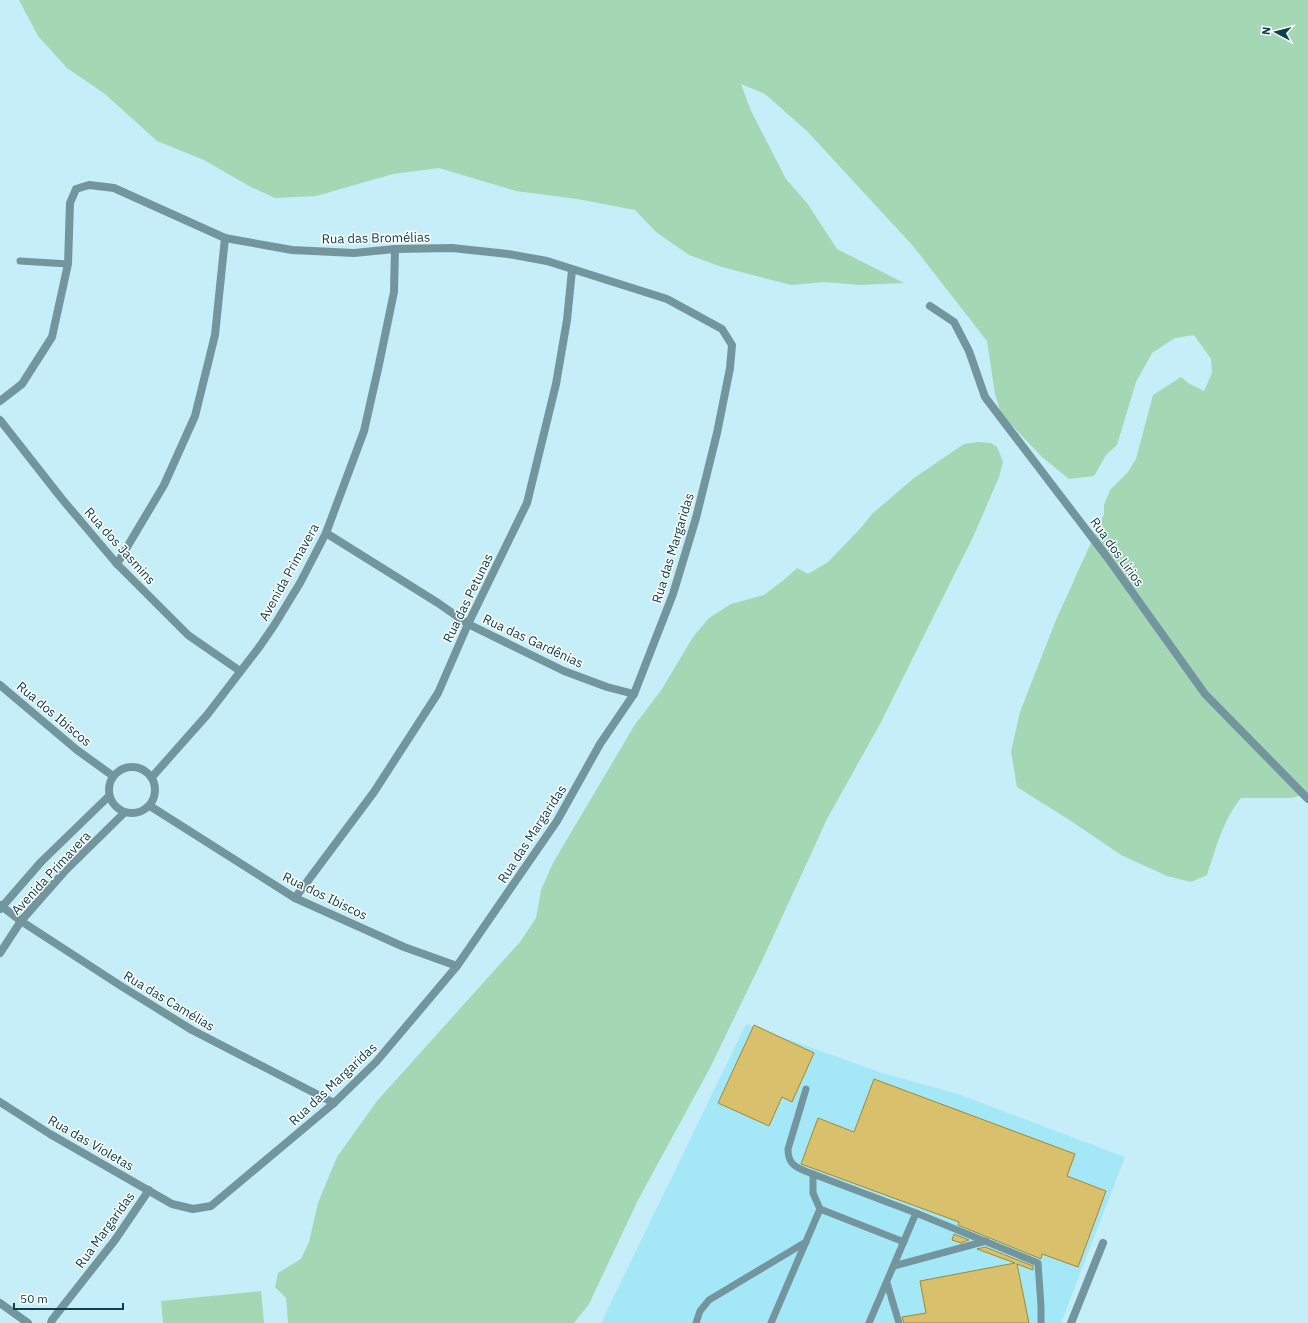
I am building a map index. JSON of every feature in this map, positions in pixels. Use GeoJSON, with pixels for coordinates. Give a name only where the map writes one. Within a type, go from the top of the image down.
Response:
{"type":"FeatureCollection","features":[{"type":"Feature","properties":{"kind":"street","name":"Rua das Bromélias"},"geometry":{"type":"LineString","coordinates":[[0,401],[22,384],[52,337],[68,264],[70,203],[76,189],[89,185],[114,188],[225,238],[292,250],[354,253],[395,249],[452,248],[508,254],[547,261],[666,299],[722,328],[732,345]]}},
{"type":"Feature","properties":{"kind":"street"},"geometry":{"type":"LineString","coordinates":[[117,564],[164,485],[195,416],[216,335],[225,238]]}},
{"type":"Feature","properties":{"kind":"street","name":"Avenida Primavera"},"geometry":{"type":"LineString","coordinates":[[152,776],[207,715],[275,624],[300,583],[326,533],[365,424],[394,292],[395,249]]}},
{"type":"Feature","properties":{"kind":"street","name":"Rua das Petunas"},"geometry":{"type":"LineString","coordinates":[[294,898],[374,792],[438,693],[468,624],[527,502],[556,384],[567,320],[572,270]]}},
{"type":"Feature","properties":{"kind":"street","name":"Rua dos Lírios"},"geometry":{"type":"LineString","coordinates":[[930,306],[954,322],[969,351],[985,397],[1107,558],[1205,694],[1308,799]]}},
{"type":"Feature","properties":{"kind":"street","name":"Rua das Margaridas"},"geometry":{"type":"LineString","coordinates":[[172,1204],[193,1209],[211,1206],[334,1103],[376,1062],[457,966],[557,821],[600,744],[634,694],[674,594],[696,518],[717,433],[730,368],[732,345]]}},
{"type":"Feature","properties":{"kind":"street","name":"Rua dos Jasmins"},"geometry":{"type":"LineString","coordinates":[[0,420],[62,499],[117,564],[188,635],[240,671]]}},
{"type":"Feature","properties":{"kind":"street","name":"Rua das Gardênias"},"geometry":{"type":"LineString","coordinates":[[326,533],[438,603],[468,624],[564,671],[607,687],[634,694]]}},
{"type":"Feature","properties":{"kind":"street","name":"Rua dos Ibiscos"},"geometry":{"type":"LineString","coordinates":[[0,684],[77,750],[113,776]]}},
{"type":"Feature","properties":{"kind":"street"},"geometry":{"type":"LineString","coordinates":[[133,766],[140,768],[152,776],[156,790],[150,806],[137,814],[124,813],[117,809],[109,796],[109,784],[113,776],[120,769],[133,766]]}},
{"type":"Feature","properties":{"kind":"street","name":"Avenida Primavera"},"geometry":{"type":"LineString","coordinates":[[1,907],[41,862],[109,796]]}},
{"type":"Feature","properties":{"kind":"street","name":"Rua dos Ibiscos"},"geometry":{"type":"LineString","coordinates":[[150,806],[294,898],[404,947],[457,966]]}},
{"type":"Feature","properties":{"kind":"street","name":"Avenida Primavera"},"geometry":{"type":"LineString","coordinates":[[0,952],[21,921],[64,872],[124,813]]}},
{"type":"Feature","properties":{"kind":"street","name":"Rua das Camélias"},"geometry":{"type":"LineString","coordinates":[[1,907],[121,986],[192,1030],[334,1103]]}},
{"type":"Feature","properties":{"kind":"street","name":"Rua das Violetas"},"geometry":{"type":"LineString","coordinates":[[0,1102],[50,1134],[172,1204]]}},
{"type":"Feature","properties":{"kind":"street","name":"Rua Margaridas"},"geometry":{"type":"LineString","coordinates":[[51,1323],[115,1240],[149,1190]]}},
{"type":"Feature","properties":{"kind":"street"},"geometry":{"type":"LineString","coordinates":[[1071,1323],[1103,1243]]}},
{"type":"Feature","properties":{"kind":"street"},"geometry":{"type":"LineString","coordinates":[[0,1302],[28,1323]]}},
{"type":"Feature","properties":{"kind":"lane"},"geometry":{"type":"LineString","coordinates":[[20,262],[68,264]]}},
{"type":"Feature","properties":{"kind":"lane"},"geometry":{"type":"LineString","coordinates":[[806,1089],[788,1149],[788,1158],[798,1168],[916,1213],[1038,1263],[1041,1306],[1040,1323]]}},
{"type":"Feature","properties":{"kind":"lane"},"geometry":{"type":"LineString","coordinates":[[813,1174],[813,1193],[820,1209],[904,1242]]}},
{"type":"Feature","properties":{"kind":"lane"},"geometry":{"type":"LineString","coordinates":[[771,1323],[820,1209]]}},
{"type":"Feature","properties":{"kind":"lane"},"geometry":{"type":"LineString","coordinates":[[869,1323],[916,1213]]}},
{"type":"Feature","properties":{"kind":"lane"},"geometry":{"type":"LineString","coordinates":[[894,1266],[986,1241]]}},
{"type":"Feature","properties":{"kind":"lane"},"geometry":{"type":"LineString","coordinates":[[696,1323],[700,1312],[709,1300],[806,1242]]}},
{"type":"Feature","properties":{"kind":"lane"},"geometry":{"type":"LineString","coordinates":[[886,1283],[899,1323]]}},
{"type":"Feature","properties":{"kind":"shaded area"},"geometry":{"type":"Polygon","coordinates":[[[746,1024],[879,1072],[958,1094],[1125,1157],[1061,1323],[601,1323],[746,1024]]]}},
{"type":"Feature","properties":{"kind":"green space"},"geometry":{"type":"Polygon","coordinates":[[[19,0],[1308,0],[1308,793],[1292,798],[1241,798],[1225,825],[1207,875],[1191,882],[1167,876],[1121,855],[1017,787],[1011,752],[1020,712],[1056,620],[1104,514],[1104,505],[1110,490],[1128,472],[1136,459],[1153,395],[1181,377],[1188,383],[1204,391],[1212,373],[1211,359],[1194,335],[1175,338],[1152,353],[1136,382],[1117,445],[1106,455],[1094,476],[1069,479],[1042,457],[1001,414],[995,394],[987,341],[913,246],[807,131],[765,94],[741,84],[751,111],[786,179],[807,203],[837,249],[904,283],[860,285],[824,282],[791,285],[722,267],[689,255],[656,232],[635,210],[577,199],[516,191],[439,168],[393,174],[316,196],[275,198],[249,186],[204,160],[157,141],[105,94],[67,68],[38,36],[19,0]]]}},
{"type":"Feature","properties":{"kind":"green space"},"geometry":{"type":"Polygon","coordinates":[[[978,442],[991,443],[997,447],[1003,462],[999,477],[974,535],[880,724],[827,819],[766,952],[711,1066],[638,1200],[589,1304],[574,1323],[288,1323],[286,1298],[275,1287],[278,1273],[301,1259],[309,1242],[318,1203],[337,1157],[377,1101],[520,942],[536,918],[541,890],[553,863],[634,726],[662,689],[693,637],[709,618],[731,604],[764,595],[797,568],[808,574],[828,562],[859,530],[872,514],[914,478],[964,444],[978,442]]]}},
{"type":"Feature","properties":{"kind":"green space"},"geometry":{"type":"Polygon","coordinates":[[[261,1291],[264,1323],[163,1323],[161,1301],[261,1291]]]}},
{"type":"Feature","properties":{"kind":"building"},"geometry":{"type":"Polygon","coordinates":[[[754,1025],[814,1053],[792,1102],[782,1097],[769,1126],[718,1103],[754,1025]]]}},
{"type":"Feature","properties":{"kind":"building"},"geometry":{"type":"Polygon","coordinates":[[[874,1079],[1075,1154],[1067,1176],[1106,1191],[1078,1267],[1042,1254],[1041,1259],[958,1225],[959,1222],[801,1164],[818,1118],[854,1132],[874,1079]]]}},
{"type":"Feature","properties":{"kind":"building"},"geometry":{"type":"Polygon","coordinates":[[[954,1234],[969,1240],[961,1243],[952,1240],[954,1234]]]}},
{"type":"Feature","properties":{"kind":"building"},"geometry":{"type":"Polygon","coordinates":[[[985,1247],[1033,1266],[1033,1270],[1017,1264],[1029,1323],[904,1323],[902,1317],[926,1313],[920,1281],[1015,1263],[977,1249],[985,1247]]]}}]}
